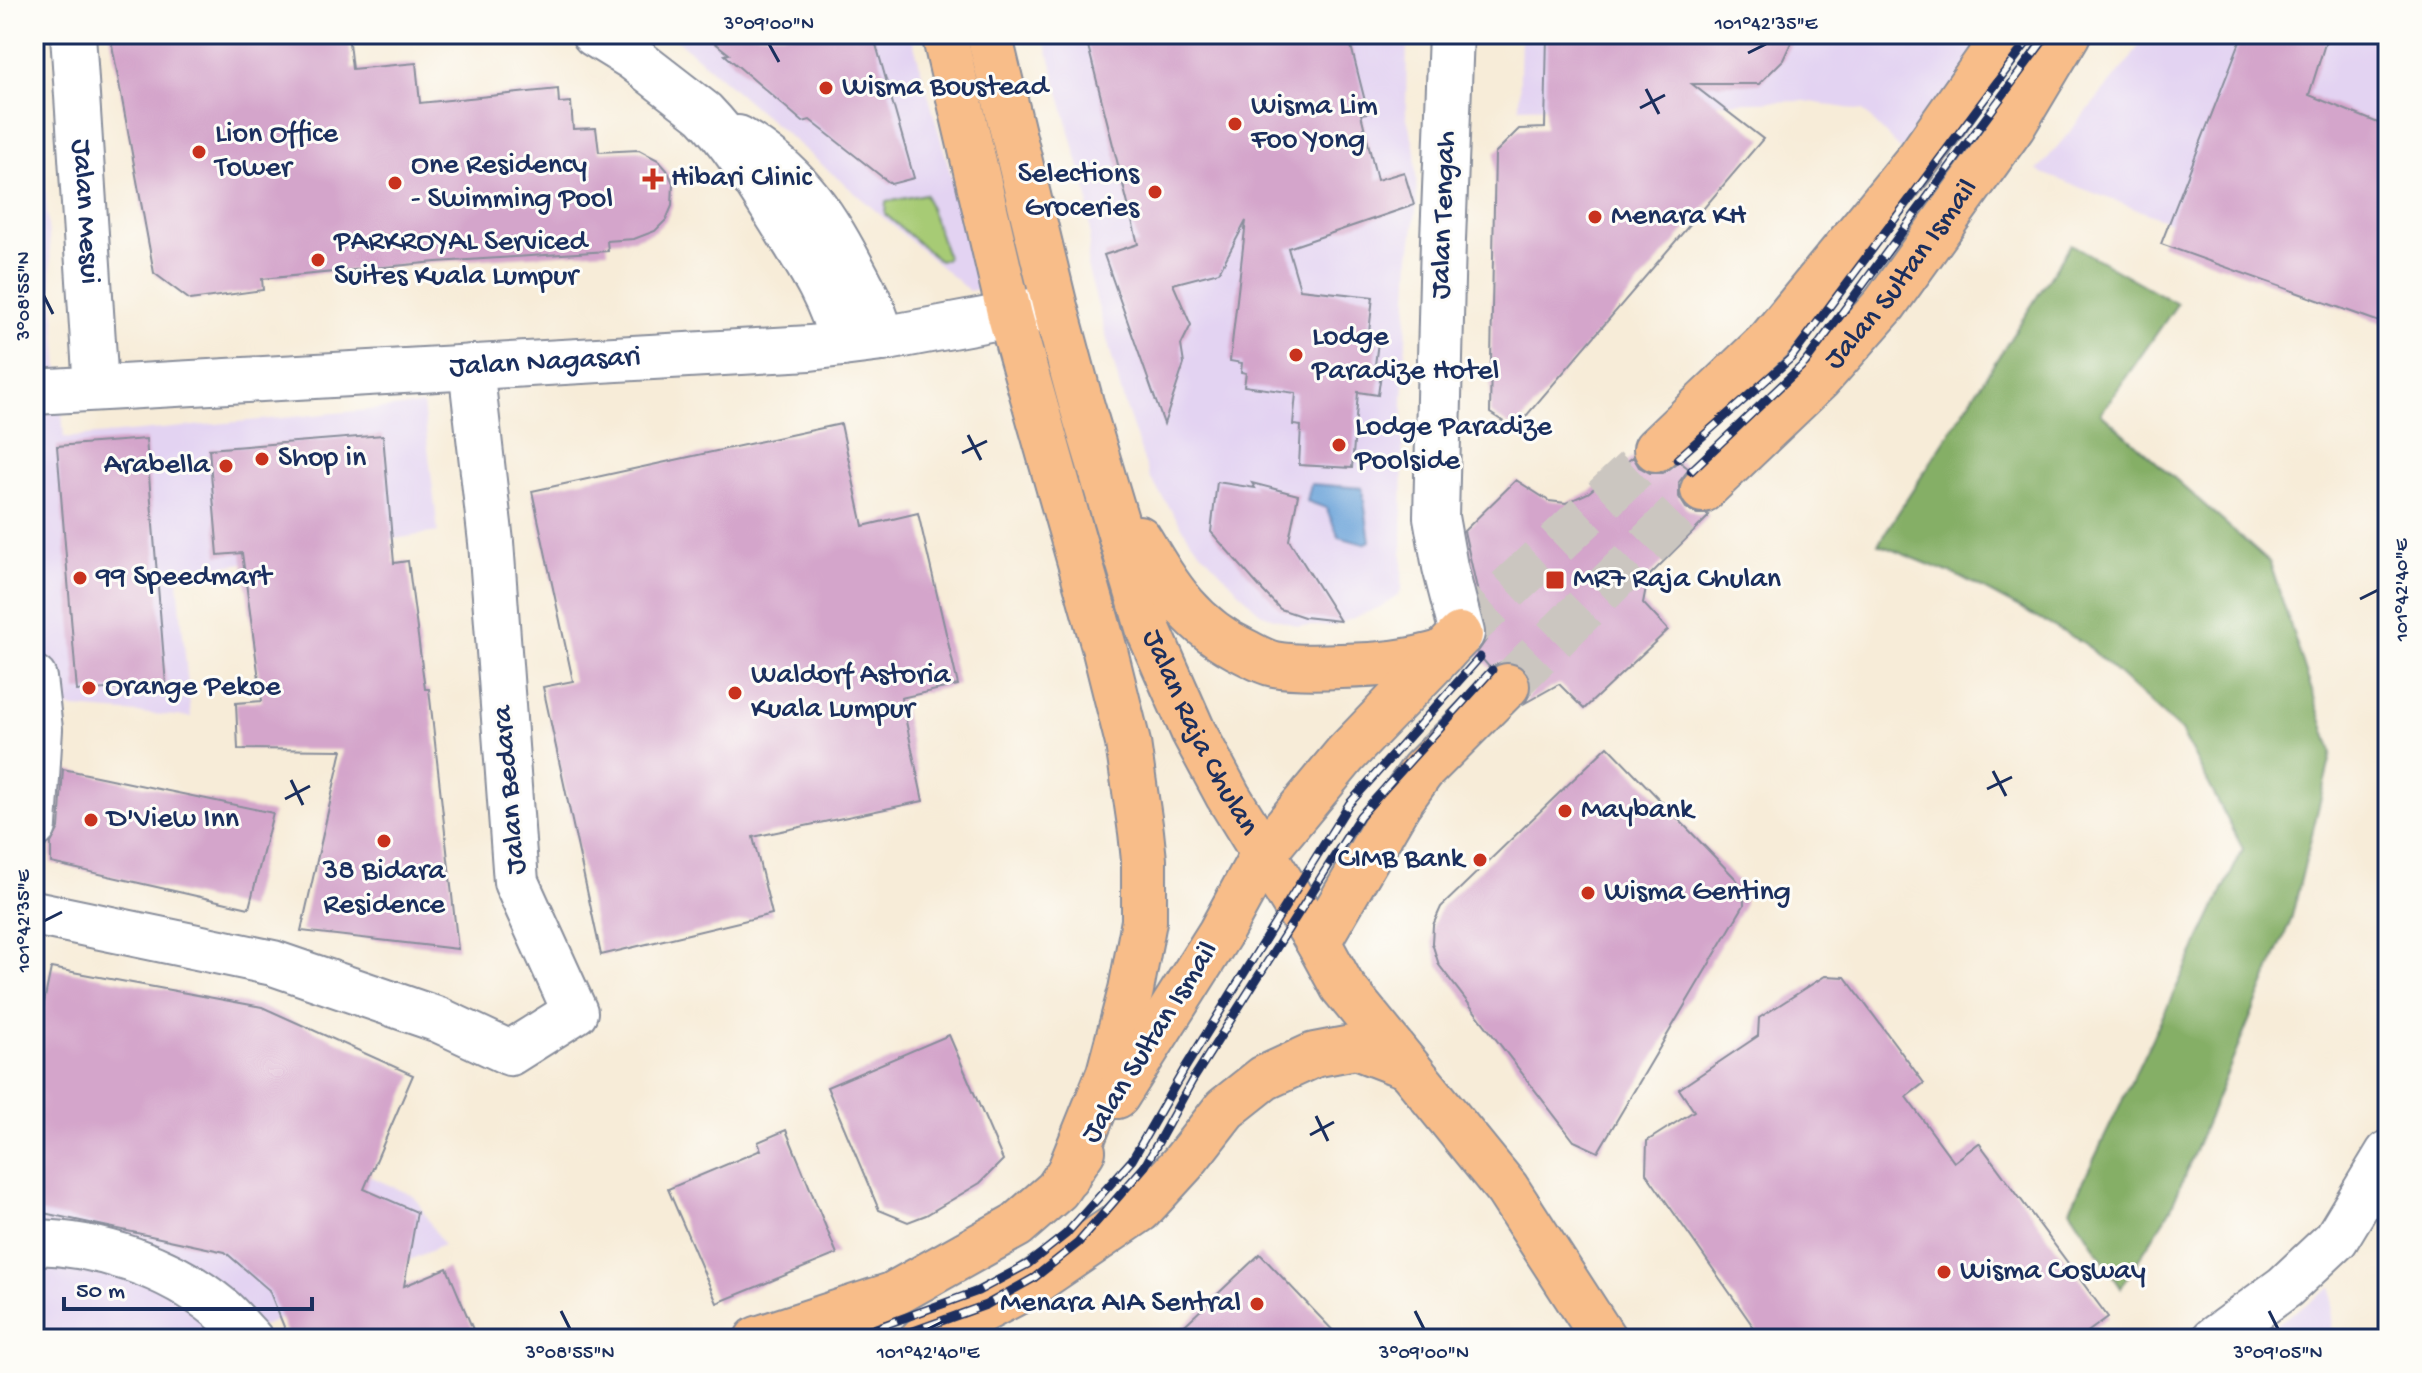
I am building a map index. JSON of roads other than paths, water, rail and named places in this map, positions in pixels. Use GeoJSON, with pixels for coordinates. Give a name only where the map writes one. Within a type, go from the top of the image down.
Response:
{"type":"FeatureCollection","features":[{"type":"Feature","properties":{"kind":"main road","name":"Jalan Raja Chulan"},"geometry":{"type":"LineString","coordinates":[[944,34],[1010,316],[1104,647],[1128,743],[1144,860],[1144,921],[1131,990],[1109,1073],[1067,1177]]}},
{"type":"Feature","properties":{"kind":"main road","name":"Jalan Raja Chulan"},"geometry":{"type":"LineString","coordinates":[[989,34],[1055,307],[1149,631],[1193,731],[1342,986],[1507,1189],[1604,1339]]}},
{"type":"Feature","properties":{"kind":"main road","name":"Jalan Sultan Ismail"},"geometry":{"type":"LineString","coordinates":[[1656,449],[1771,339],[1911,169],[2006,34]]}},
{"type":"Feature","properties":{"kind":"main road","name":"Jalan Sultan Ismail"},"geometry":{"type":"LineString","coordinates":[[1703,490],[1819,379],[1885,304],[2013,126],[2068,34]]}},
{"type":"Feature","properties":{"kind":"main road"},"geometry":{"type":"LineString","coordinates":[[1097,453],[1128,519],[1169,589],[1192,617],[1222,641],[1272,664],[1325,666],[1412,662],[1455,640]]}},
{"type":"Feature","properties":{"kind":"main road","name":"Jalan Sultan Ismail"},"geometry":{"type":"LineString","coordinates":[[757,1339],[892,1295],[1017,1225],[1057,1190],[1220,933],[1263,854],[1345,755],[1455,640]]}},
{"type":"Feature","properties":{"kind":"main road"},"geometry":{"type":"LineString","coordinates":[[1318,942],[1399,803],[1422,771],[1507,686]]}},
{"type":"Feature","properties":{"kind":"main road"},"geometry":{"type":"LineString","coordinates":[[922,1339],[1027,1287],[1140,1210],[1183,1163],[1225,1109],[1264,1078],[1314,1055],[1356,1047],[1408,1068]]}},
{"type":"Feature","properties":{"kind":"street","name":"Jalan Mesui"},"geometry":{"type":"LineString","coordinates":[[73,34],[96,388]]}},
{"type":"Feature","properties":{"kind":"street"},"geometry":{"type":"LineString","coordinates":[[594,34],[643,66],[714,124],[751,146],[791,176],[833,232],[876,314],[862,342]]}},
{"type":"Feature","properties":{"kind":"street","name":"Jalan Tengah"},"geometry":{"type":"LineString","coordinates":[[1451,34],[1436,517],[1455,640]]}},
{"type":"Feature","properties":{"kind":"street","name":"Jalan Nagasari"},"geometry":{"type":"LineString","coordinates":[[34,392],[794,349],[862,342],[1055,307]]}},
{"type":"Feature","properties":{"kind":"street","name":"Jalan Bedara"},"geometry":{"type":"LineString","coordinates":[[34,913],[273,963],[439,1020],[510,1053],[575,1012],[516,882],[491,542],[471,367]]}},
{"type":"Feature","properties":{"kind":"street"},"geometry":{"type":"LineString","coordinates":[[34,678],[40,729],[34,826]]}},
{"type":"Feature","properties":{"kind":"street"},"geometry":{"type":"LineString","coordinates":[[2214,1339],[2285,1287],[2336,1239],[2388,1153]]}},
{"type":"Feature","properties":{"kind":"street"},"geometry":{"type":"LineString","coordinates":[[34,1242],[54,1242],[120,1255],[185,1283],[221,1309],[250,1339]]}},
{"type":"Feature","properties":{"kind":"water"},"geometry":{"type":"Polygon","coordinates":[[[1311,484],[1362,488],[1370,541],[1364,544],[1339,537],[1326,508],[1307,501],[1311,484]]]}},
{"type":"Feature","properties":{"kind":"tunnel"},"geometry":{"type":"LineString","coordinates":[[1460,635],[1656,449]]}},
{"type":"Feature","properties":{"kind":"tunnel"},"geometry":{"type":"LineString","coordinates":[[1507,686],[1703,490]]}},
{"type":"Feature","properties":{"kind":"railway"},"geometry":{"type":"LineString","coordinates":[[1677,459],[1791,358],[2033,34]]}},
{"type":"Feature","properties":{"kind":"railway"},"geometry":{"type":"LineString","coordinates":[[1691,471],[1805,363],[2048,34]]}},
{"type":"Feature","properties":{"kind":"railway"},"geometry":{"type":"LineString","coordinates":[[846,1339],[978,1291],[1028,1264],[1066,1234],[1132,1160],[1185,1068],[1349,804],[1480,657]]}},
{"type":"Feature","properties":{"kind":"railway"},"geometry":{"type":"LineString","coordinates":[[891,1339],[986,1305],[1034,1278],[1078,1243],[1145,1166],[1192,1081],[1360,816],[1492,670]]}},
{"type":"Feature","properties":{"kind":"place","name":"Wisma Boustead"},"geometry":{"type":"Point","coordinates":[826,88]}},
{"type":"Feature","properties":{"kind":"place","name":"Wisma Lim Foo Yong"},"geometry":{"type":"Point","coordinates":[1235,124]}},
{"type":"Feature","properties":{"kind":"place","name":"Lion Office Tower"},"geometry":{"type":"Point","coordinates":[199,152]}},
{"type":"Feature","properties":{"kind":"place","name":"Hibari Clinic"},"geometry":{"type":"Point","coordinates":[653,179]}},
{"type":"Feature","properties":{"kind":"place","name":"One Residency - Swimming Pool"},"geometry":{"type":"Point","coordinates":[395,183]}},
{"type":"Feature","properties":{"kind":"place","name":"Selections Groceries"},"geometry":{"type":"Point","coordinates":[1155,192]}},
{"type":"Feature","properties":{"kind":"place","name":"Menara KH"},"geometry":{"type":"Point","coordinates":[1595,217]}},
{"type":"Feature","properties":{"kind":"place","name":"PARKROYAL Serviced Suites Kuala Lumpur"},"geometry":{"type":"Point","coordinates":[318,260]}},
{"type":"Feature","properties":{"kind":"place","name":"Lodge Paradize Hotel"},"geometry":{"type":"Point","coordinates":[1296,355]}},
{"type":"Feature","properties":{"kind":"place","name":"Lodge Paradize Poolside"},"geometry":{"type":"Point","coordinates":[1339,445]}},
{"type":"Feature","properties":{"kind":"place","name":"Shop in"},"geometry":{"type":"Point","coordinates":[262,459]}},
{"type":"Feature","properties":{"kind":"place","name":"Arabella"},"geometry":{"type":"Point","coordinates":[226,466]}},
{"type":"Feature","properties":{"kind":"place","name":"99 Speedmart"},"geometry":{"type":"Point","coordinates":[80,578]}},
{"type":"Feature","properties":{"kind":"place","name":"MR7 Raja Chulan"},"geometry":{"type":"Point","coordinates":[1555,580]}},
{"type":"Feature","properties":{"kind":"place","name":"Orange Pekoe"},"geometry":{"type":"Point","coordinates":[89,688]}},
{"type":"Feature","properties":{"kind":"place","name":"Waldorf Astoria Kuala Lumpur"},"geometry":{"type":"Point","coordinates":[735,693]}},
{"type":"Feature","properties":{"kind":"place","name":"Maybank"},"geometry":{"type":"Point","coordinates":[1565,811]}},
{"type":"Feature","properties":{"kind":"place","name":"D'View Inn"},"geometry":{"type":"Point","coordinates":[91,820]}},
{"type":"Feature","properties":{"kind":"place","name":"38 Bidara Residence"},"geometry":{"type":"Point","coordinates":[384,841]}},
{"type":"Feature","properties":{"kind":"place","name":"CIMB Bank"},"geometry":{"type":"Point","coordinates":[1480,860]}},
{"type":"Feature","properties":{"kind":"place","name":"Wisma Genting"},"geometry":{"type":"Point","coordinates":[1588,893]}},
{"type":"Feature","properties":{"kind":"place","name":"Wisma Cosway"},"geometry":{"type":"Point","coordinates":[1944,1272]}},
{"type":"Feature","properties":{"kind":"place","name":"Menara AIA Sentral"},"geometry":{"type":"Point","coordinates":[1257,1304]}}]}
